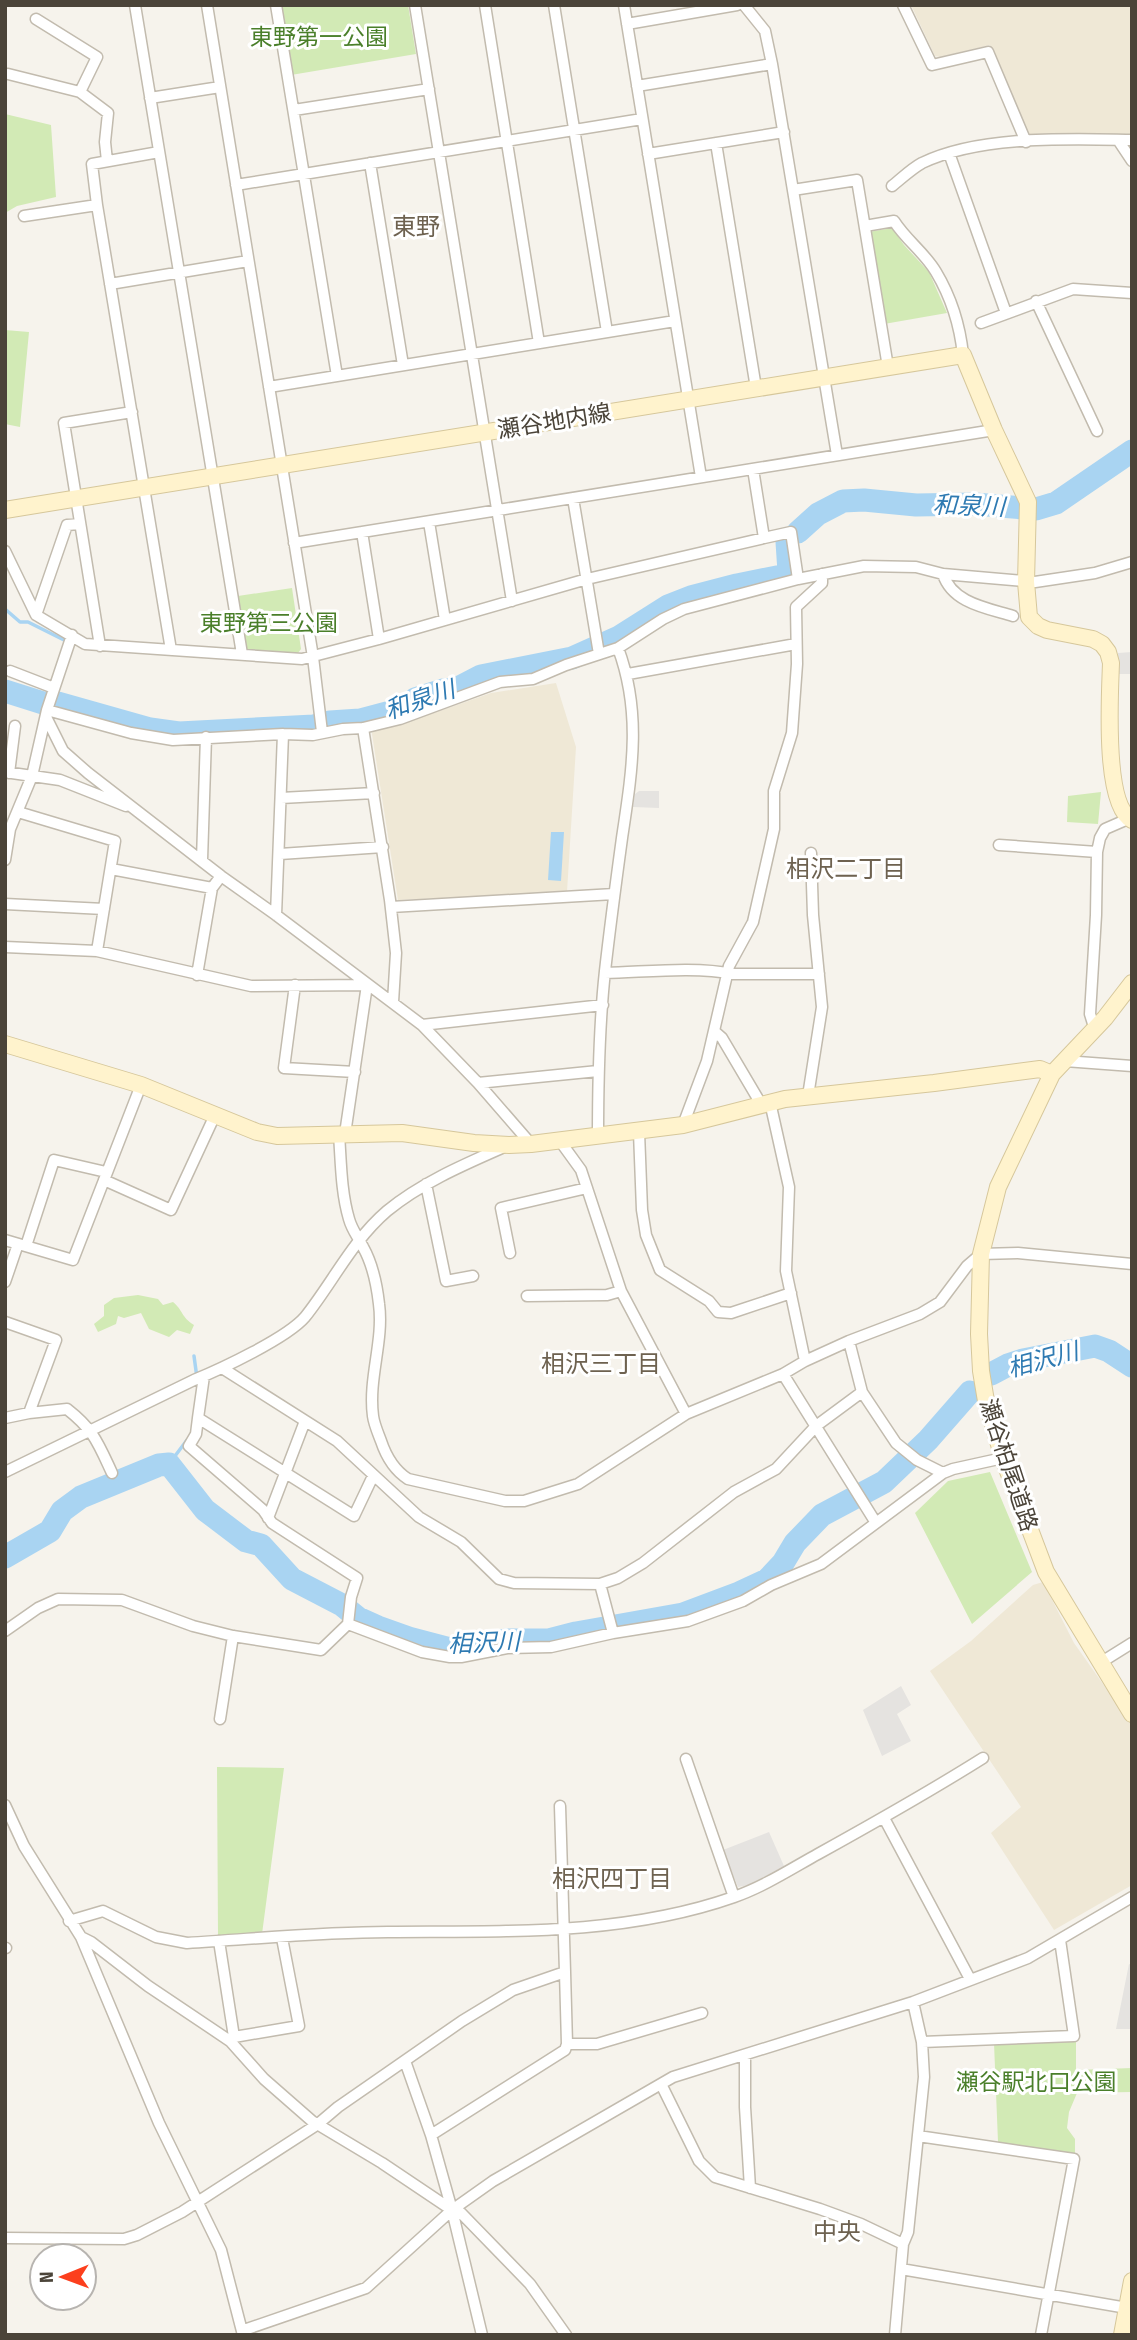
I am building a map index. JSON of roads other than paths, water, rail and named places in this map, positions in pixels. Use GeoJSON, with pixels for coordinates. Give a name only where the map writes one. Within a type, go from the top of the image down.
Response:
{"type":"FeatureCollection","features":[{"type":"Feature","properties":{"kind":"street"},"geometry":{"type":"LineString","coordinates":[[135,5],[242,654]]}},
{"type":"Feature","properties":{"kind":"street"},"geometry":{"type":"LineString","coordinates":[[206,5],[313,657],[321,727]]}},
{"type":"Feature","properties":{"kind":"street"},"geometry":{"type":"LineString","coordinates":[[276,5],[337,376]]}},
{"type":"Feature","properties":{"kind":"street"},"geometry":{"type":"LineString","coordinates":[[415,5],[512,601]]}},
{"type":"Feature","properties":{"kind":"street"},"geometry":{"type":"LineString","coordinates":[[485,5],[539,343]]}},
{"type":"Feature","properties":{"kind":"street"},"geometry":{"type":"LineString","coordinates":[[554,5],[607,332]]}},
{"type":"Feature","properties":{"kind":"street"},"geometry":{"type":"LineString","coordinates":[[624,5],[701,477]]}},
{"type":"Feature","properties":{"kind":"street"},"geometry":{"type":"LineString","coordinates":[[627,23],[737,5]]}},
{"type":"Feature","properties":{"kind":"street"},"geometry":{"type":"LineString","coordinates":[[744,5],[765,31],[772,64],[837,455]]}},
{"type":"Feature","properties":{"kind":"street"},"geometry":{"type":"LineString","coordinates":[[903,5],[932,65],[988,52],[1026,142]]}},
{"type":"Feature","properties":{"kind":"street"},"geometry":{"type":"LineString","coordinates":[[36,19],[97,57],[80,92]]}},
{"type":"Feature","properties":{"kind":"street"},"geometry":{"type":"LineString","coordinates":[[637,86],[772,64]]}},
{"type":"Feature","properties":{"kind":"street"},"geometry":{"type":"LineString","coordinates":[[8,74],[80,92],[108,113],[105,142],[107,161]]}},
{"type":"Feature","properties":{"kind":"street"},"geometry":{"type":"LineString","coordinates":[[150,98],[220,88]]}},
{"type":"Feature","properties":{"kind":"street"},"geometry":{"type":"LineString","coordinates":[[293,110],[429,89]]}},
{"type":"Feature","properties":{"kind":"street"},"geometry":{"type":"LineString","coordinates":[[236,185],[642,119]]}},
{"type":"Feature","properties":{"kind":"street"},"geometry":{"type":"LineString","coordinates":[[648,154],[784,132]]}},
{"type":"Feature","properties":{"kind":"street"},"geometry":{"type":"LineString","coordinates":[[1118,140],[1132,161]]}},
{"type":"Feature","properties":{"kind":"street"},"geometry":{"type":"LineString","coordinates":[[892,186],[920,164],[949,153],[986,145],[1132,141]]}},
{"type":"Feature","properties":{"kind":"street"},"geometry":{"type":"LineString","coordinates":[[716,143],[756,388]]}},
{"type":"Feature","properties":{"kind":"street"},"geometry":{"type":"LineString","coordinates":[[159,152],[92,164],[171,650]]}},
{"type":"Feature","properties":{"kind":"street"},"geometry":{"type":"LineString","coordinates":[[949,153],[1006,313]]}},
{"type":"Feature","properties":{"kind":"street"},"geometry":{"type":"LineString","coordinates":[[370,163],[403,365]]}},
{"type":"Feature","properties":{"kind":"street"},"geometry":{"type":"LineString","coordinates":[[793,190],[857,180],[888,367]]}},
{"type":"Feature","properties":{"kind":"street"},"geometry":{"type":"LineString","coordinates":[[24,216],[97,205]]}},
{"type":"Feature","properties":{"kind":"street"},"geometry":{"type":"LineString","coordinates":[[865,226],[894,221],[903,235],[936,270],[961,330],[963,355],[1028,506],[1026,582],[1029,617],[1047,630],[1093,639],[1102,644],[1108,652],[1111,663],[1109,732],[1117,798],[1121,810],[1130,819],[1105,829],[1097,852],[1090,1014],[1100,1024],[1132,998]]}},
{"type":"Feature","properties":{"kind":"street"},"geometry":{"type":"LineString","coordinates":[[110,284],[248,261]]}},
{"type":"Feature","properties":{"kind":"street"},"geometry":{"type":"LineString","coordinates":[[981,323],[1073,289],[1132,293]]}},
{"type":"Feature","properties":{"kind":"street"},"geometry":{"type":"LineString","coordinates":[[1036,302],[1097,430]]}},
{"type":"Feature","properties":{"kind":"street"},"geometry":{"type":"LineString","coordinates":[[268,387],[675,321]]}},
{"type":"Feature","properties":{"kind":"street","name":"瀬谷地内線"},"geometry":{"type":"LineString","coordinates":[[5,510],[963,355]]}},
{"type":"Feature","properties":{"kind":"street"},"geometry":{"type":"LineString","coordinates":[[100,646],[64,424],[132,412]]}},
{"type":"Feature","properties":{"kind":"street"},"geometry":{"type":"LineString","coordinates":[[294,543],[994,430]]}},
{"type":"Feature","properties":{"kind":"street"},"geometry":{"type":"LineString","coordinates":[[753,469],[764,538]]}},
{"type":"Feature","properties":{"kind":"street"},"geometry":{"type":"LineString","coordinates":[[573,498],[598,648]]}},
{"type":"Feature","properties":{"kind":"street"},"geometry":{"type":"LineString","coordinates":[[429,522],[445,620]]}},
{"type":"Feature","properties":{"kind":"street"},"geometry":{"type":"LineString","coordinates":[[36,615],[67,525],[80,524]]}},
{"type":"Feature","properties":{"kind":"street"},"geometry":{"type":"LineString","coordinates":[[362,532],[379,639]]}},
{"type":"Feature","properties":{"kind":"street"},"geometry":{"type":"LineString","coordinates":[[5,551],[36,615],[85,644],[302,659],[587,579],[791,532],[798,579]]}},
{"type":"Feature","properties":{"kind":"street"},"geometry":{"type":"LineString","coordinates":[[10,671],[50,704],[131,733],[154,738],[173,740],[313,735],[321,727],[363,728],[400,719],[500,682],[533,679],[598,648],[618,648],[684,609],[798,579],[864,566],[916,567],[943,574],[1026,582],[1095,573],[1132,562]]}},
{"type":"Feature","properties":{"kind":"street"},"geometry":{"type":"LineString","coordinates":[[683,1125],[707,1061],[728,973],[753,922],[774,829],[774,791],[792,733],[796,607],[822,583],[822,574]]}},
{"type":"Feature","properties":{"kind":"street"},"geometry":{"type":"LineString","coordinates":[[943,574],[949,589],[957,596],[1013,617]]}},
{"type":"Feature","properties":{"kind":"street"},"geometry":{"type":"LineString","coordinates":[[5,860],[10,829],[32,776],[50,704],[72,635]]}},
{"type":"Feature","properties":{"kind":"street"},"geometry":{"type":"LineString","coordinates":[[628,674],[796,644]]}},
{"type":"Feature","properties":{"kind":"street"},"geometry":{"type":"LineString","coordinates":[[598,1137],[598,1071],[605,973],[635,730],[628,674],[618,648]]}},
{"type":"Feature","properties":{"kind":"street"},"geometry":{"type":"LineString","coordinates":[[50,704],[63,751],[220,876],[422,1025],[478,1083],[531,1144]]}},
{"type":"Feature","properties":{"kind":"street"},"geometry":{"type":"LineString","coordinates":[[15,726],[7,772],[60,780],[139,811]]}},
{"type":"Feature","properties":{"kind":"street"},"geometry":{"type":"LineString","coordinates":[[363,728],[391,907],[396,953],[393,1002]]}},
{"type":"Feature","properties":{"kind":"street"},"geometry":{"type":"LineString","coordinates":[[276,915],[283,734]]}},
{"type":"Feature","properties":{"kind":"street"},"geometry":{"type":"LineString","coordinates":[[202,860],[206,737]]}},
{"type":"Feature","properties":{"kind":"street"},"geometry":{"type":"LineString","coordinates":[[281,798],[374,793]]}},
{"type":"Feature","properties":{"kind":"street"},"geometry":{"type":"LineString","coordinates":[[18,811],[115,841],[97,951]]}},
{"type":"Feature","properties":{"kind":"street"},"geometry":{"type":"LineString","coordinates":[[999,845],[1097,852]]}},
{"type":"Feature","properties":{"kind":"street"},"geometry":{"type":"LineString","coordinates":[[280,854],[383,847]]}},
{"type":"Feature","properties":{"kind":"street"},"geometry":{"type":"LineString","coordinates":[[808,1096],[822,1007],[813,915],[811,853]]}},
{"type":"Feature","properties":{"kind":"street"},"geometry":{"type":"LineString","coordinates":[[111,869],[212,888]]}},
{"type":"Feature","properties":{"kind":"street"},"geometry":{"type":"LineString","coordinates":[[197,975],[212,888],[220,876]]}},
{"type":"Feature","properties":{"kind":"street"},"geometry":{"type":"LineString","coordinates":[[391,907],[614,894]]}},
{"type":"Feature","properties":{"kind":"street"},"geometry":{"type":"LineString","coordinates":[[5,904],[104,909]]}},
{"type":"Feature","properties":{"kind":"street"},"geometry":{"type":"LineString","coordinates":[[5,947],[97,951],[251,986],[367,985]]}},
{"type":"Feature","properties":{"kind":"street"},"geometry":{"type":"LineString","coordinates":[[605,973],[699,971],[819,974]]}},
{"type":"Feature","properties":{"kind":"street","name":"瀬谷柏尾道路"},"geometry":{"type":"LineString","coordinates":[[1132,983],[1100,1024],[1052,1074],[998,1187],[981,1254],[979,1300],[981,1371],[986,1401],[1003,1458],[1046,1572],[1132,1714]]}},
{"type":"Feature","properties":{"kind":"street"},"geometry":{"type":"LineString","coordinates":[[295,985],[284,1068],[355,1072]]}},
{"type":"Feature","properties":{"kind":"street"},"geometry":{"type":"LineString","coordinates":[[367,985],[355,1072],[342,1134],[344,1200],[349,1222],[364,1248],[379,1304],[380,1335],[373,1388],[373,1416],[385,1453],[399,1473],[408,1479],[505,1501],[524,1501],[578,1484],[686,1414],[783,1374],[804,1361],[849,1341],[920,1314],[940,1302],[967,1266],[981,1254],[1018,1253],[1132,1264]]}},
{"type":"Feature","properties":{"kind":"street"},"geometry":{"type":"LineString","coordinates":[[422,1025],[603,1005]]}},
{"type":"Feature","properties":{"kind":"street"},"geometry":{"type":"LineString","coordinates":[[714,1031],[722,1038],[765,1103],[789,1188],[786,1271],[804,1361]]}},
{"type":"Feature","properties":{"kind":"street"},"geometry":{"type":"LineString","coordinates":[[5,1044],[141,1085],[257,1132],[277,1136],[402,1133],[509,1145],[598,1137],[683,1125],[765,1103],[808,1096],[1040,1069],[1052,1074]]}},
{"type":"Feature","properties":{"kind":"street"},"geometry":{"type":"LineString","coordinates":[[1065,1060],[1132,1066]]}},
{"type":"Feature","properties":{"kind":"street"},"geometry":{"type":"LineString","coordinates":[[478,1083],[598,1071]]}},
{"type":"Feature","properties":{"kind":"street"},"geometry":{"type":"LineString","coordinates":[[5,1240],[73,1260],[141,1085]]}},
{"type":"Feature","properties":{"kind":"street"},"geometry":{"type":"LineString","coordinates":[[5,1282],[54,1160],[105,1176],[171,1210],[215,1115]]}},
{"type":"Feature","properties":{"kind":"street"},"geometry":{"type":"LineString","coordinates":[[639,1132],[642,1210],[646,1235],[660,1270],[709,1301],[718,1312],[731,1313],[791,1293]]}},
{"type":"Feature","properties":{"kind":"street"},"geometry":{"type":"LineString","coordinates":[[560,1140],[581,1170],[621,1291],[686,1414]]}},
{"type":"Feature","properties":{"kind":"street"},"geometry":{"type":"LineString","coordinates":[[5,1472],[222,1368],[288,1331],[303,1319],[359,1240],[388,1210],[426,1184],[509,1145]]}},
{"type":"Feature","properties":{"kind":"street"},"geometry":{"type":"LineString","coordinates":[[426,1184],[446,1281],[473,1276]]}},
{"type":"Feature","properties":{"kind":"street"},"geometry":{"type":"LineString","coordinates":[[510,1253],[501,1208],[587,1188]]}},
{"type":"Feature","properties":{"kind":"street"},"geometry":{"type":"LineString","coordinates":[[527,1297],[607,1295],[621,1291]]}},
{"type":"Feature","properties":{"kind":"street"},"geometry":{"type":"LineString","coordinates":[[5,1322],[56,1340],[29,1413]]}},
{"type":"Feature","properties":{"kind":"street"},"geometry":{"type":"LineString","coordinates":[[849,1341],[862,1392],[896,1443],[913,1458],[943,1473]]}},
{"type":"Feature","properties":{"kind":"street"},"geometry":{"type":"LineString","coordinates":[[222,1368],[337,1441],[419,1517],[461,1542],[499,1579],[514,1583],[600,1584],[618,1578],[643,1563],[734,1492],[776,1469],[816,1426],[862,1392]]}},
{"type":"Feature","properties":{"kind":"street"},"geometry":{"type":"LineString","coordinates":[[783,1374],[876,1523]]}},
{"type":"Feature","properties":{"kind":"street"},"geometry":{"type":"LineString","coordinates":[[5,1632],[38,1608],[58,1599],[122,1600],[193,1626],[233,1636],[321,1650],[348,1621],[350,1603],[358,1578],[272,1523],[263,1510],[189,1446],[196,1434],[199,1378]]}},
{"type":"Feature","properties":{"kind":"street"},"geometry":{"type":"LineString","coordinates":[[5,1418],[67,1409],[90,1429],[111,1473]]}},
{"type":"Feature","properties":{"kind":"street"},"geometry":{"type":"LineString","coordinates":[[198,1418],[354,1516],[373,1476]]}},
{"type":"Feature","properties":{"kind":"street"},"geometry":{"type":"LineString","coordinates":[[268,1518],[305,1421]]}},
{"type":"Feature","properties":{"kind":"street"},"geometry":{"type":"LineString","coordinates":[[348,1621],[422,1651],[461,1657],[507,1648],[551,1647],[612,1628],[688,1621],[743,1601],[771,1585],[821,1564],[943,1473],[1003,1458]]}},
{"type":"Feature","properties":{"kind":"street"},"geometry":{"type":"LineString","coordinates":[[600,1584],[612,1628]]}},
{"type":"Feature","properties":{"kind":"street"},"geometry":{"type":"LineString","coordinates":[[220,1720],[233,1636]]}},
{"type":"Feature","properties":{"kind":"street"},"geometry":{"type":"LineString","coordinates":[[1100,1662],[1132,1643]]}},
{"type":"Feature","properties":{"kind":"street"},"geometry":{"type":"LineString","coordinates":[[69,1921],[103,1911],[156,1937],[187,1943],[386,1932],[447,1933],[613,1925],[675,1913],[734,1897],[884,1818],[983,1758]]}},
{"type":"Feature","properties":{"kind":"street"},"geometry":{"type":"LineString","coordinates":[[686,1759],[734,1897]]}},
{"type":"Feature","properties":{"kind":"street"},"geometry":{"type":"LineString","coordinates":[[5,1805],[24,1846],[81,1937],[159,2123],[220,2250],[244,2333],[366,2288],[452,2210],[492,2181],[673,2077],[913,2002],[1028,1958],[1132,1897]]}},
{"type":"Feature","properties":{"kind":"street"},"geometry":{"type":"LineString","coordinates":[[431,2135],[565,2050],[567,2043],[560,1806]]}},
{"type":"Feature","properties":{"kind":"street"},"geometry":{"type":"LineString","coordinates":[[884,1818],[970,1979]]}},
{"type":"Feature","properties":{"kind":"street"},"geometry":{"type":"LineString","coordinates":[[81,1937],[148,1986],[232,2039],[264,2079],[318,2124],[452,2210],[461,2213],[530,2284],[566,2335]]}},
{"type":"Feature","properties":{"kind":"street"},"geometry":{"type":"LineString","coordinates":[[232,2039],[299,2026],[282,1938]]}},
{"type":"Feature","properties":{"kind":"street"},"geometry":{"type":"LineString","coordinates":[[922,2042],[1074,2036],[1060,1940]]}},
{"type":"Feature","properties":{"kind":"street"},"geometry":{"type":"LineString","coordinates":[[219,1941],[232,2039]]}},
{"type":"Feature","properties":{"kind":"street"},"geometry":{"type":"LineString","coordinates":[[5,2238],[124,2239],[163,2222],[318,2124],[462,2021],[513,1990],[565,1972]]}},
{"type":"Feature","properties":{"kind":"street"},"geometry":{"type":"LineString","coordinates":[[895,2335],[903,2244],[908,2232],[923,2090],[922,2042],[913,2002]]}},
{"type":"Feature","properties":{"kind":"street"},"geometry":{"type":"LineString","coordinates":[[567,2043],[597,2044],[702,2013]]}},
{"type":"Feature","properties":{"kind":"street"},"geometry":{"type":"LineString","coordinates":[[745,2055],[750,2188]]}},
{"type":"Feature","properties":{"kind":"street"},"geometry":{"type":"LineString","coordinates":[[405,2061],[431,2135],[482,2335]]}},
{"type":"Feature","properties":{"kind":"street"},"geometry":{"type":"LineString","coordinates":[[661,2084],[699,2161],[715,2177],[820,2209],[861,2224],[903,2244]]}},
{"type":"Feature","properties":{"kind":"street"},"geometry":{"type":"LineString","coordinates":[[918,2136],[1074,2159],[1041,2335]]}},
{"type":"Feature","properties":{"kind":"street"},"geometry":{"type":"LineString","coordinates":[[901,2269],[1127,2308]]}},
{"type":"Feature","properties":{"kind":"street"},"geometry":{"type":"LineString","coordinates":[[1122,2335],[1132,2281]]}},
{"type":"Feature","properties":{"kind":"water"},"geometry":{"type":"Polygon","coordinates":[[[551,832],[564,832],[561,881],[548,880],[551,832]]]}},
{"type":"Feature","properties":{"kind":"waterway","name":"和泉川"},"geometry":{"type":"LineString","coordinates":[[798,532],[818,514],[843,501],[864,500],[916,505],[975,504],[1036,509],[1056,503],[1132,451]]}},
{"type":"Feature","properties":{"kind":"waterway","name":"和泉川"},"geometry":{"type":"LineString","coordinates":[[5,691],[150,729],[179,733],[314,726],[360,720],[405,708],[415,699],[443,690],[456,689],[481,676],[572,658],[619,637],[668,606],[691,597],[787,575],[787,542]]}},
{"type":"Feature","properties":{"kind":"waterway"},"geometry":{"type":"LineString","coordinates":[[5,609],[20,622],[28,622],[64,640]]}},
{"type":"Feature","properties":{"kind":"waterway","name":"相沢川"},"geometry":{"type":"LineString","coordinates":[[991,1374],[1023,1360],[1095,1346],[1109,1351],[1132,1366]]}},
{"type":"Feature","properties":{"kind":"waterway"},"geometry":{"type":"LineString","coordinates":[[194,1356],[197,1378]]}},
{"type":"Feature","properties":{"kind":"waterway","name":"相沢川"},"geometry":{"type":"LineString","coordinates":[[5,1557],[50,1531],[62,1511],[81,1497],[159,1465],[169,1464],[205,1510],[246,1541],[261,1545],[292,1579],[342,1605],[358,1618],[409,1638],[447,1648],[459,1649],[506,1640],[549,1640],[683,1614],[767,1580],[783,1563],[795,1543],[822,1515],[884,1482],[928,1440],[970,1392]]}},
{"type":"Feature","properties":{"kind":"waterway"},"geometry":{"type":"LineString","coordinates":[[169,1464],[187,1440]]}},
{"type":"Feature","properties":{"kind":"district","name":"東野"},"geometry":{"type":"Point","coordinates":[416,227]}},
{"type":"Feature","properties":{"kind":"district","name":"相沢二丁目"},"geometry":{"type":"Point","coordinates":[846,869]}},
{"type":"Feature","properties":{"kind":"district","name":"相沢三丁目"},"geometry":{"type":"Point","coordinates":[601,1364]}},
{"type":"Feature","properties":{"kind":"district","name":"相沢四丁目"},"geometry":{"type":"Point","coordinates":[612,1879]}},
{"type":"Feature","properties":{"kind":"district","name":"中央"},"geometry":{"type":"Point","coordinates":[837,2232]}},
{"type":"Feature","properties":{"kind":"park label","name":"東野第一公園"},"geometry":{"type":"Point","coordinates":[319,37]}},
{"type":"Feature","properties":{"kind":"park label","name":"東野第三公園"},"geometry":{"type":"Point","coordinates":[269,623]}},
{"type":"Feature","properties":{"kind":"park label","name":"瀬谷駅北口公園"},"geometry":{"type":"Point","coordinates":[1036,2082]}}]}
